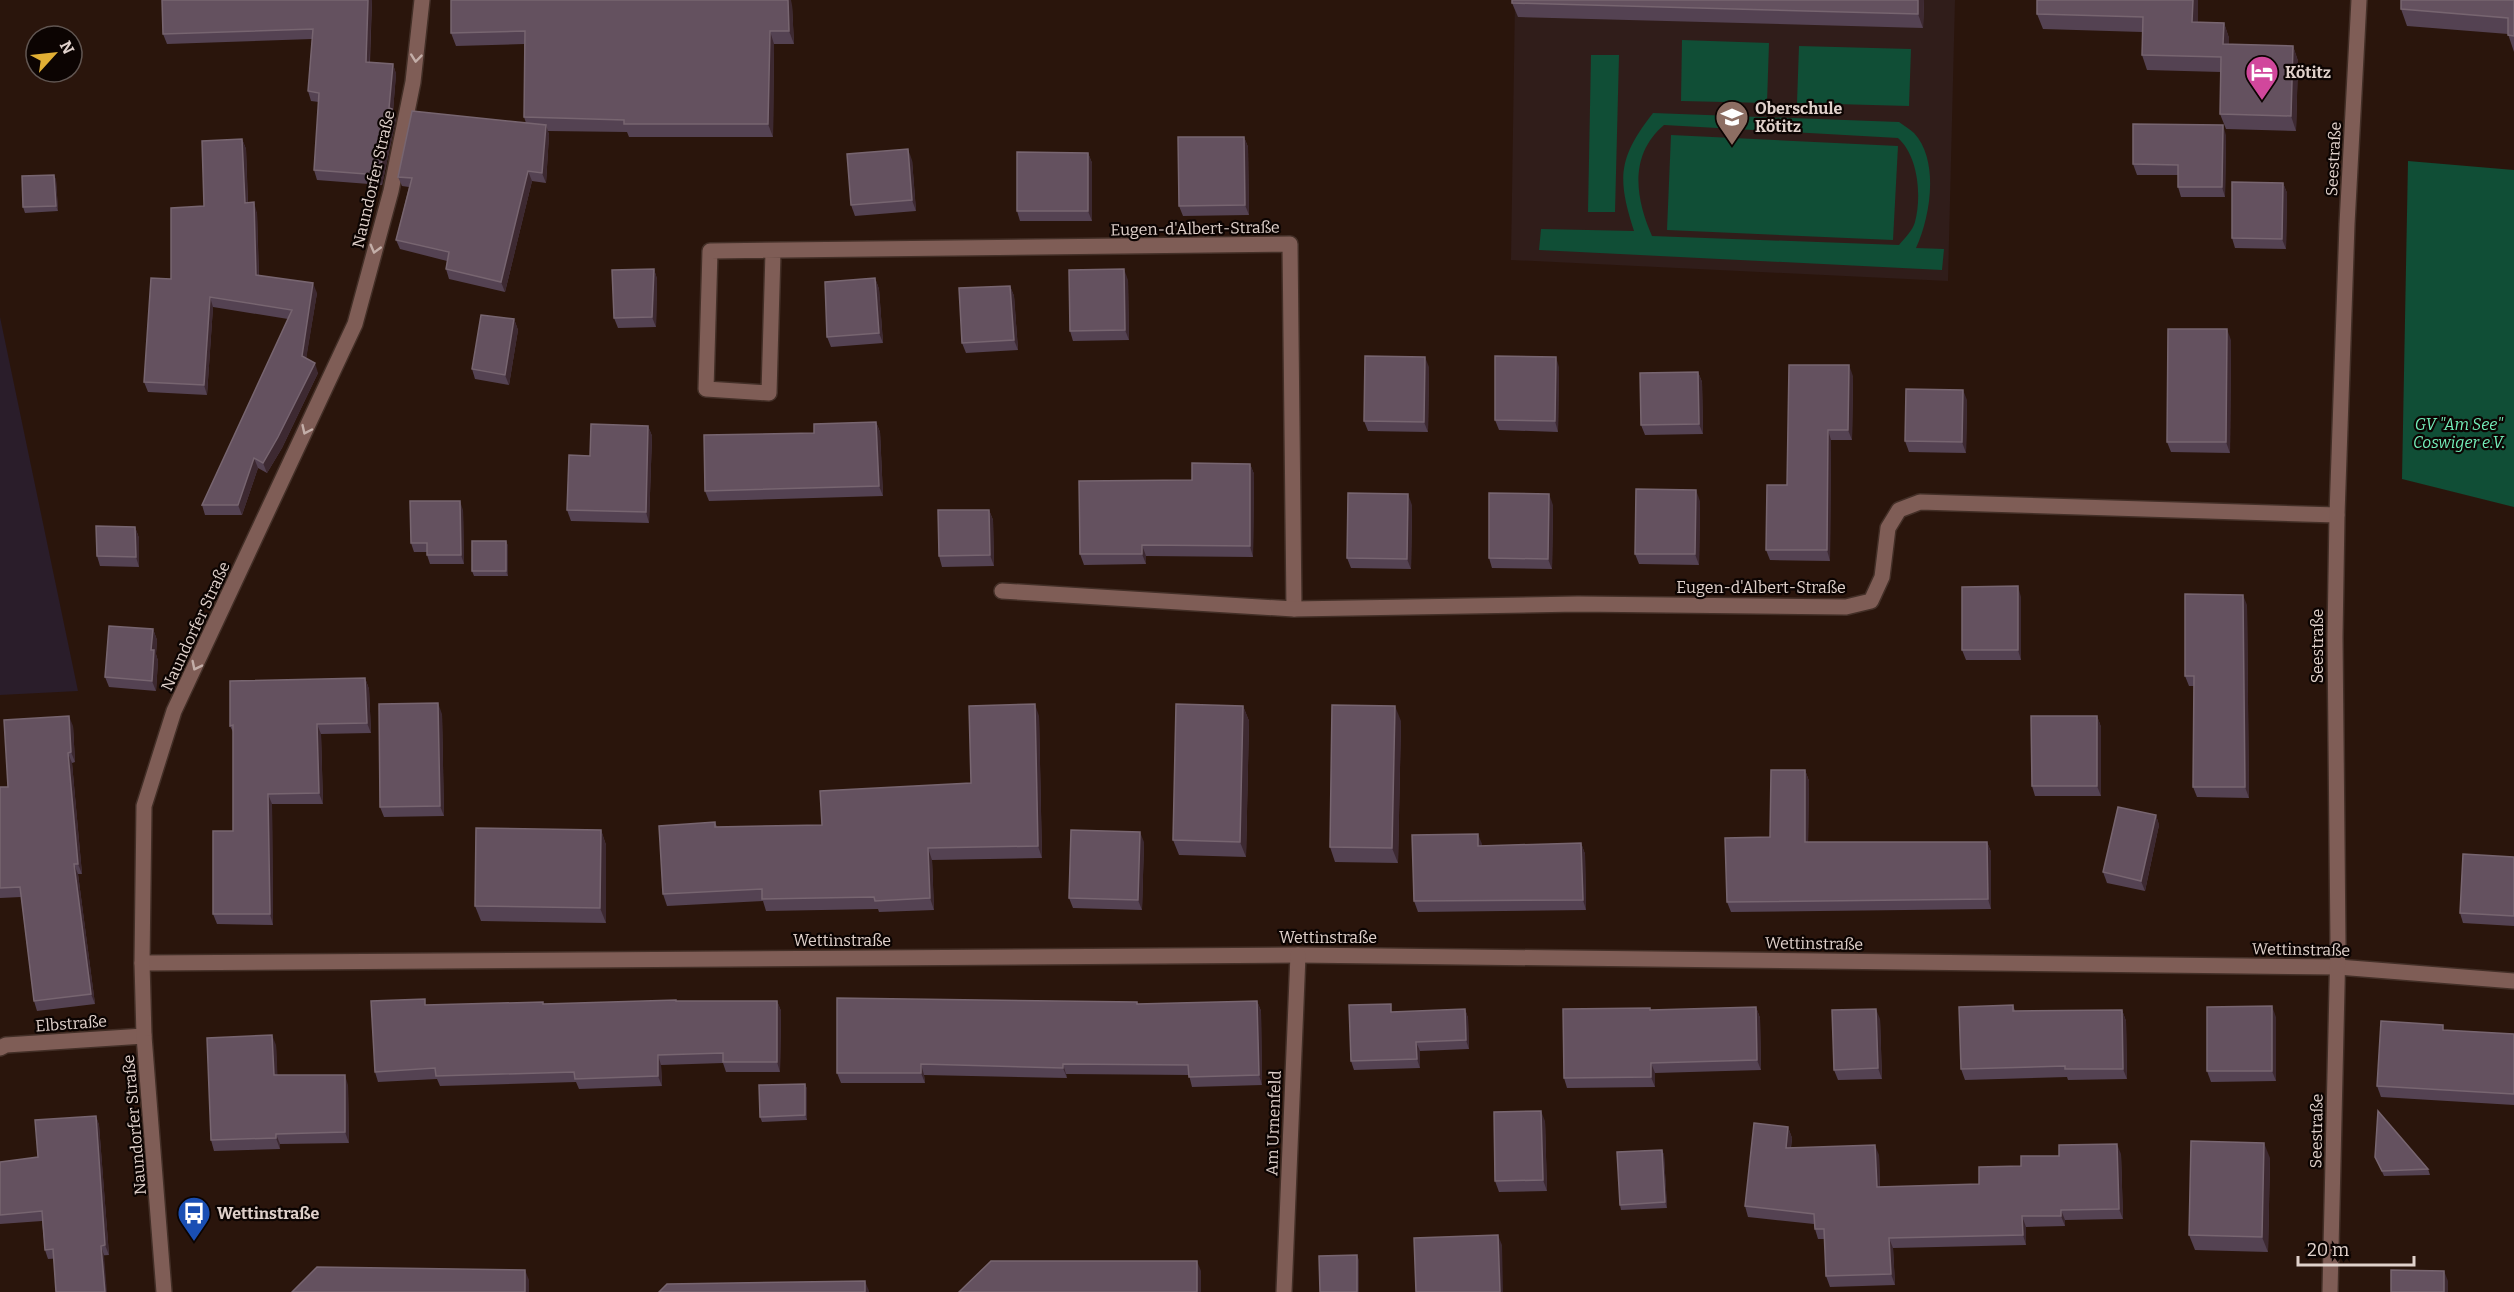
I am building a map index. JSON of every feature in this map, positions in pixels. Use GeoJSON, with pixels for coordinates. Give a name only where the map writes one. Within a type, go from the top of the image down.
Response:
{"type":"FeatureCollection","features":[{"type":"Feature","properties":{"kind":"street","name":"Naundorfer Straße"},"geometry":{"type":"LineString","coordinates":[[164,1292],[144,1035],[142,963],[144,806],[174,711],[355,324],[391,191],[413,82],[422,0]]}},
{"type":"Feature","properties":{"kind":"street","name":"Seestraße"},"geometry":{"type":"LineString","coordinates":[[2330,1292],[2338,967],[2335,637],[2337,515],[2347,224],[2359,0]]}},
{"type":"Feature","properties":{"kind":"street","name":"Eugen-d'Albert-Straße"},"geometry":{"type":"LineString","coordinates":[[773,252],[769,393],[706,389],[710,251],[1290,244],[1294,609]]}},
{"type":"Feature","properties":{"kind":"street","name":"Eugen-d'Albert-Straße"},"geometry":{"type":"LineString","coordinates":[[1002,591],[1294,609],[1578,604],[1846,607],[1871,601],[1882,577],[1888,528],[1899,510],[1920,502],[2337,515]]}},
{"type":"Feature","properties":{"kind":"street","name":"Wettinstraße"},"geometry":{"type":"LineString","coordinates":[[142,963],[1298,955],[2338,967],[2514,981]]}},
{"type":"Feature","properties":{"kind":"street","name":"Am Urnenfeld"},"geometry":{"type":"LineString","coordinates":[[1284,1292],[1298,955]]}},
{"type":"Feature","properties":{"kind":"street","name":"Elbstraße"},"geometry":{"type":"LineString","coordinates":[[0,1048],[31,1043],[144,1035]]}},
{"type":"Feature","properties":{"kind":"shaded area","name":"Oberschule Kötitz"},"geometry":{"type":"Polygon","coordinates":[[[1515,0],[1955,0],[1948,281],[1511,260],[1515,0]]]}},
{"type":"Feature","properties":{"kind":"shaded area"},"geometry":{"type":"Polygon","coordinates":[[[0,317],[78,691],[0,695],[0,317]]]}},
{"type":"Feature","properties":{"kind":"green space"},"geometry":{"type":"Polygon","coordinates":[[[1682,40],[1769,43],[1767,103],[1681,101],[1682,40]]]}},
{"type":"Feature","properties":{"kind":"green space"},"geometry":{"type":"Polygon","coordinates":[[[1799,46],[1911,49],[1909,106],[1797,103],[1799,46]]]}},
{"type":"Feature","properties":{"kind":"green space"},"geometry":{"type":"Polygon","coordinates":[[[1591,55],[1619,55],[1615,212],[1588,212],[1591,55]]]}},
{"type":"Feature","properties":{"kind":"green space"},"geometry":{"type":"Polygon","coordinates":[[[1653,113],[1899,122],[1914,133],[1922,145],[1930,174],[1928,206],[1916,248],[1944,249],[1942,270],[1539,250],[1541,229],[1634,231],[1628,213],[1623,182],[1627,156],[1641,129],[1653,113]],[[1664,125],[1653,137],[1640,163],[1639,192],[1646,221],[1652,236],[1899,245],[1914,225],[1918,188],[1910,155],[1898,138],[1664,125]]]}},
{"type":"Feature","properties":{"kind":"green space"},"geometry":{"type":"Polygon","coordinates":[[[1671,135],[1898,146],[1893,240],[1667,230],[1671,135]]]}},
{"type":"Feature","properties":{"kind":"green space","name":"GV \"Am See\" Coswiger e.V."},"geometry":{"type":"Polygon","coordinates":[[[2408,161],[2514,170],[2514,507],[2402,479],[2408,161]]]}},
{"type":"Feature","properties":{"kind":"building"},"geometry":{"type":"Polygon","coordinates":[[[162,0],[368,0],[366,62],[393,64],[389,108],[392,109],[379,175],[314,170],[319,93],[308,91],[313,29],[163,34],[162,0]]]}},
{"type":"Feature","properties":{"kind":"building"},"geometry":{"type":"Polygon","coordinates":[[[451,0],[788,0],[789,31],[770,31],[768,124],[624,124],[624,120],[524,117],[525,31],[451,33],[451,0]]]}},
{"type":"Feature","properties":{"kind":"building"},"geometry":{"type":"Polygon","coordinates":[[[1512,0],[1918,0],[1918,14],[1512,3],[1512,0]]]}},
{"type":"Feature","properties":{"kind":"building"},"geometry":{"type":"Polygon","coordinates":[[[2037,0],[2193,0],[2192,22],[2224,23],[2223,44],[2293,46],[2291,116],[2220,114],[2221,57],[2142,55],[2143,17],[2037,14],[2037,0]]]}},
{"type":"Feature","properties":{"kind":"building"},"geometry":{"type":"Polygon","coordinates":[[[2401,0],[2514,0],[2514,36],[2508,35],[2508,18],[2401,9],[2401,0]]]}},
{"type":"Feature","properties":{"kind":"building"},"geometry":{"type":"Polygon","coordinates":[[[412,111],[546,125],[542,173],[528,171],[501,282],[446,269],[449,252],[396,240],[412,178],[398,177],[412,111]]]}},
{"type":"Feature","properties":{"kind":"building"},"geometry":{"type":"Polygon","coordinates":[[[2133,124],[2223,125],[2222,187],[2178,187],[2178,165],[2133,164],[2133,124]]]}},
{"type":"Feature","properties":{"kind":"building"},"geometry":{"type":"Polygon","coordinates":[[[1178,137],[1244,137],[1245,205],[1179,206],[1178,137]]]}},
{"type":"Feature","properties":{"kind":"building"},"geometry":{"type":"Polygon","coordinates":[[[242,139],[245,203],[254,202],[256,275],[313,283],[302,356],[315,363],[263,463],[254,458],[238,505],[202,505],[292,310],[210,297],[204,385],[144,382],[151,278],[171,279],[171,208],[204,206],[202,141],[242,139]]]}},
{"type":"Feature","properties":{"kind":"building"},"geometry":{"type":"Polygon","coordinates":[[[908,149],[912,200],[851,205],[847,154],[908,149]]]}},
{"type":"Feature","properties":{"kind":"building"},"geometry":{"type":"Polygon","coordinates":[[[1017,152],[1088,153],[1088,211],[1017,211],[1017,152]]]}},
{"type":"Feature","properties":{"kind":"building"},"geometry":{"type":"Polygon","coordinates":[[[54,175],[56,206],[23,207],[22,176],[54,175]]]}},
{"type":"Feature","properties":{"kind":"building"},"geometry":{"type":"Polygon","coordinates":[[[2232,182],[2283,183],[2282,239],[2232,238],[2232,182]]]}},
{"type":"Feature","properties":{"kind":"building"},"geometry":{"type":"Polygon","coordinates":[[[654,269],[652,317],[614,318],[612,270],[654,269]]]}},
{"type":"Feature","properties":{"kind":"building"},"geometry":{"type":"Polygon","coordinates":[[[1124,269],[1125,330],[1070,331],[1069,270],[1124,269]]]}},
{"type":"Feature","properties":{"kind":"building"},"geometry":{"type":"Polygon","coordinates":[[[875,278],[879,333],[827,337],[825,282],[875,278]]]}},
{"type":"Feature","properties":{"kind":"building"},"geometry":{"type":"Polygon","coordinates":[[[1010,286],[1014,340],[962,343],[959,288],[1010,286]]]}},
{"type":"Feature","properties":{"kind":"building"},"geometry":{"type":"Polygon","coordinates":[[[481,315],[514,319],[505,375],[472,369],[481,315]]]}},
{"type":"Feature","properties":{"kind":"building"},"geometry":{"type":"Polygon","coordinates":[[[2168,329],[2227,329],[2226,442],[2167,442],[2168,329]]]}},
{"type":"Feature","properties":{"kind":"building"},"geometry":{"type":"Polygon","coordinates":[[[1365,356],[1425,357],[1424,422],[1364,421],[1365,356]]]}},
{"type":"Feature","properties":{"kind":"building"},"geometry":{"type":"Polygon","coordinates":[[[1495,356],[1556,357],[1555,421],[1495,420],[1495,356]]]}},
{"type":"Feature","properties":{"kind":"building"},"geometry":{"type":"Polygon","coordinates":[[[1789,365],[1849,365],[1848,430],[1828,430],[1827,550],[1766,550],[1767,485],[1787,485],[1789,365]]]}},
{"type":"Feature","properties":{"kind":"building"},"geometry":{"type":"Polygon","coordinates":[[[1698,372],[1699,424],[1641,425],[1640,373],[1698,372]]]}},
{"type":"Feature","properties":{"kind":"building"},"geometry":{"type":"Polygon","coordinates":[[[1906,389],[1963,390],[1962,442],[1905,441],[1906,389]]]}},
{"type":"Feature","properties":{"kind":"building"},"geometry":{"type":"Polygon","coordinates":[[[876,422],[879,486],[705,491],[704,435],[814,433],[814,424],[876,422]]]}},
{"type":"Feature","properties":{"kind":"building"},"geometry":{"type":"Polygon","coordinates":[[[591,424],[648,426],[646,512],[567,510],[569,455],[590,456],[591,424]]]}},
{"type":"Feature","properties":{"kind":"building"},"geometry":{"type":"Polygon","coordinates":[[[1192,463],[1250,464],[1250,546],[1142,545],[1142,554],[1080,554],[1079,481],[1192,480],[1192,463]]]}},
{"type":"Feature","properties":{"kind":"building"},"geometry":{"type":"Polygon","coordinates":[[[1636,489],[1696,490],[1695,554],[1635,554],[1636,489]]]}},
{"type":"Feature","properties":{"kind":"building"},"geometry":{"type":"Polygon","coordinates":[[[1348,493],[1408,494],[1407,559],[1347,558],[1348,493]]]}},
{"type":"Feature","properties":{"kind":"building"},"geometry":{"type":"Polygon","coordinates":[[[1489,493],[1549,494],[1548,559],[1489,558],[1489,493]]]}},
{"type":"Feature","properties":{"kind":"building"},"geometry":{"type":"Polygon","coordinates":[[[410,501],[460,501],[461,555],[427,555],[427,543],[411,543],[410,501]]]}},
{"type":"Feature","properties":{"kind":"building"},"geometry":{"type":"Polygon","coordinates":[[[938,510],[989,510],[990,555],[939,556],[938,510]]]}},
{"type":"Feature","properties":{"kind":"building"},"geometry":{"type":"Polygon","coordinates":[[[96,526],[135,527],[136,557],[97,556],[96,526]]]}},
{"type":"Feature","properties":{"kind":"building"},"geometry":{"type":"Polygon","coordinates":[[[472,541],[506,541],[506,571],[472,571],[472,541]]]}},
{"type":"Feature","properties":{"kind":"building"},"geometry":{"type":"Polygon","coordinates":[[[2018,586],[2018,650],[1962,650],[1962,587],[2018,586]]]}},
{"type":"Feature","properties":{"kind":"building"},"geometry":{"type":"Polygon","coordinates":[[[2185,594],[2243,595],[2245,787],[2193,787],[2194,676],[2185,676],[2185,594]]]}},
{"type":"Feature","properties":{"kind":"building"},"geometry":{"type":"Polygon","coordinates":[[[109,626],[153,629],[152,681],[105,677],[109,626]]]}},
{"type":"Feature","properties":{"kind":"building"},"geometry":{"type":"Polygon","coordinates":[[[365,678],[367,723],[317,724],[319,793],[268,794],[270,914],[213,914],[213,831],[233,831],[233,725],[230,726],[230,681],[365,678]]]}},
{"type":"Feature","properties":{"kind":"building"},"geometry":{"type":"Polygon","coordinates":[[[438,703],[440,806],[380,807],[379,704],[438,703]]]}},
{"type":"Feature","properties":{"kind":"building"},"geometry":{"type":"Polygon","coordinates":[[[1035,704],[1038,846],[928,848],[930,898],[875,901],[874,897],[762,899],[762,889],[663,894],[659,826],[715,822],[715,827],[822,825],[820,791],[971,783],[969,706],[1035,704]]]}},
{"type":"Feature","properties":{"kind":"building"},"geometry":{"type":"Polygon","coordinates":[[[1176,704],[1243,706],[1240,842],[1173,840],[1176,704]]]}},
{"type":"Feature","properties":{"kind":"building"},"geometry":{"type":"Polygon","coordinates":[[[1332,705],[1395,706],[1392,848],[1330,847],[1332,705]]]}},
{"type":"Feature","properties":{"kind":"building"},"geometry":{"type":"Polygon","coordinates":[[[69,716],[71,752],[68,753],[78,864],[74,864],[91,994],[34,1001],[20,887],[0,888],[0,787],[8,787],[4,720],[69,716]]]}},
{"type":"Feature","properties":{"kind":"building"},"geometry":{"type":"Polygon","coordinates":[[[2031,716],[2097,716],[2097,786],[2032,786],[2031,716]]]}},
{"type":"Feature","properties":{"kind":"building"},"geometry":{"type":"Polygon","coordinates":[[[1771,770],[1805,770],[1805,842],[1987,842],[1988,899],[1727,902],[1725,838],[1770,837],[1771,770]]]}},
{"type":"Feature","properties":{"kind":"building"},"geometry":{"type":"Polygon","coordinates":[[[2118,807],[2156,815],[2141,881],[2103,872],[2118,807]]]}},
{"type":"Feature","properties":{"kind":"building"},"geometry":{"type":"Polygon","coordinates":[[[476,828],[601,830],[600,908],[475,906],[476,828]]]}},
{"type":"Feature","properties":{"kind":"building"},"geometry":{"type":"Polygon","coordinates":[[[1071,830],[1140,832],[1138,900],[1069,898],[1071,830]]]}},
{"type":"Feature","properties":{"kind":"building"},"geometry":{"type":"Polygon","coordinates":[[[1478,834],[1478,846],[1581,843],[1583,900],[1414,901],[1412,835],[1478,834]]]}},
{"type":"Feature","properties":{"kind":"building"},"geometry":{"type":"Polygon","coordinates":[[[2463,854],[2514,857],[2514,916],[2460,913],[2463,854]]]}},
{"type":"Feature","properties":{"kind":"building"},"geometry":{"type":"Polygon","coordinates":[[[837,998],[1137,1002],[1137,1004],[1257,1001],[1259,1075],[1189,1077],[1188,1065],[1063,1064],[1063,1068],[921,1064],[921,1073],[837,1073],[837,998]]]}},
{"type":"Feature","properties":{"kind":"building"},"geometry":{"type":"Polygon","coordinates":[[[425,999],[425,1005],[676,1000],[777,1001],[777,1062],[723,1062],[723,1053],[658,1055],[658,1076],[575,1079],[574,1072],[436,1076],[435,1068],[375,1072],[371,1001],[425,999]]]}},
{"type":"Feature","properties":{"kind":"building"},"geometry":{"type":"Polygon","coordinates":[[[1391,1004],[1391,1012],[1465,1009],[1466,1040],[1416,1042],[1417,1059],[1351,1061],[1349,1005],[1391,1004]]]}},
{"type":"Feature","properties":{"kind":"building"},"geometry":{"type":"Polygon","coordinates":[[[2013,1005],[2013,1011],[2122,1010],[2123,1069],[2065,1069],[2065,1066],[1961,1069],[1959,1007],[2013,1005]]]}},
{"type":"Feature","properties":{"kind":"building"},"geometry":{"type":"Polygon","coordinates":[[[2272,1006],[2272,1071],[2207,1071],[2207,1007],[2272,1006]]]}},
{"type":"Feature","properties":{"kind":"building"},"geometry":{"type":"Polygon","coordinates":[[[1756,1007],[1757,1060],[1651,1063],[1651,1077],[1564,1078],[1563,1009],[1650,1008],[1650,1010],[1756,1007]]]}},
{"type":"Feature","properties":{"kind":"building"},"geometry":{"type":"Polygon","coordinates":[[[1876,1009],[1878,1068],[1834,1070],[1832,1010],[1876,1009]]]}},
{"type":"Feature","properties":{"kind":"building"},"geometry":{"type":"Polygon","coordinates":[[[2381,1021],[2443,1025],[2443,1030],[2514,1034],[2514,1094],[2377,1086],[2381,1021]]]}},
{"type":"Feature","properties":{"kind":"building"},"geometry":{"type":"Polygon","coordinates":[[[272,1035],[274,1075],[345,1075],[345,1132],[276,1134],[276,1138],[211,1140],[207,1038],[272,1035]]]}},
{"type":"Feature","properties":{"kind":"building"},"geometry":{"type":"Polygon","coordinates":[[[805,1084],[805,1115],[760,1117],[759,1085],[805,1084]]]}},
{"type":"Feature","properties":{"kind":"building"},"geometry":{"type":"Polygon","coordinates":[[[1541,1111],[1543,1180],[1495,1181],[1494,1112],[1541,1111]]]}},
{"type":"Feature","properties":{"kind":"building"},"geometry":{"type":"Polygon","coordinates":[[[2378,1111],[2428,1169],[2382,1171],[2375,1157],[2378,1111]]]}},
{"type":"Feature","properties":{"kind":"building"},"geometry":{"type":"Polygon","coordinates":[[[96,1116],[105,1245],[101,1246],[105,1292],[56,1292],[53,1249],[45,1250],[42,1211],[0,1215],[0,1162],[38,1157],[35,1120],[96,1116]]]}},
{"type":"Feature","properties":{"kind":"building"},"geometry":{"type":"Polygon","coordinates":[[[1754,1123],[1788,1127],[1786,1148],[1875,1145],[1877,1187],[1979,1184],[1979,1167],[2021,1166],[2021,1156],[2059,1156],[2059,1145],[2117,1144],[2119,1209],[2061,1210],[2061,1216],[2022,1216],[2023,1235],[1889,1238],[1891,1274],[1826,1276],[1824,1229],[1815,1229],[1814,1214],[1745,1206],[1754,1123]]]}},
{"type":"Feature","properties":{"kind":"building"},"geometry":{"type":"Polygon","coordinates":[[[2191,1141],[2264,1143],[2262,1237],[2189,1235],[2191,1141]]]}},
{"type":"Feature","properties":{"kind":"building"},"geometry":{"type":"Polygon","coordinates":[[[1662,1150],[1665,1202],[1620,1205],[1617,1152],[1662,1150]]]}},
{"type":"Feature","properties":{"kind":"building"},"geometry":{"type":"Polygon","coordinates":[[[1498,1235],[1500,1292],[1416,1292],[1414,1238],[1498,1235]]]}},
{"type":"Feature","properties":{"kind":"building"},"geometry":{"type":"Polygon","coordinates":[[[1357,1255],[1357,1292],[1320,1292],[1319,1256],[1357,1255]]]}},
{"type":"Feature","properties":{"kind":"building"},"geometry":{"type":"Polygon","coordinates":[[[991,1261],[1197,1261],[1197,1292],[959,1292],[991,1261]]]}},
{"type":"Feature","properties":{"kind":"building"},"geometry":{"type":"Polygon","coordinates":[[[317,1267],[525,1270],[525,1292],[292,1292],[317,1267]]]}},
{"type":"Feature","properties":{"kind":"building"},"geometry":{"type":"Polygon","coordinates":[[[2391,1270],[2444,1271],[2444,1292],[2391,1292],[2391,1270]]]}},
{"type":"Feature","properties":{"kind":"building"},"geometry":{"type":"Polygon","coordinates":[[[865,1281],[865,1292],[659,1292],[667,1284],[865,1281]]]}},
{"type":"Feature","properties":{"kind":"place","name":"Kötitz"},"geometry":{"type":"Point","coordinates":[2262,101]}},
{"type":"Feature","properties":{"kind":"place","name":"Oberschule Kötitz"},"geometry":{"type":"Point","coordinates":[1732,146]}},
{"type":"Feature","properties":{"kind":"place","name":"Wettinstraße"},"geometry":{"type":"Point","coordinates":[194,1242]}}]}
